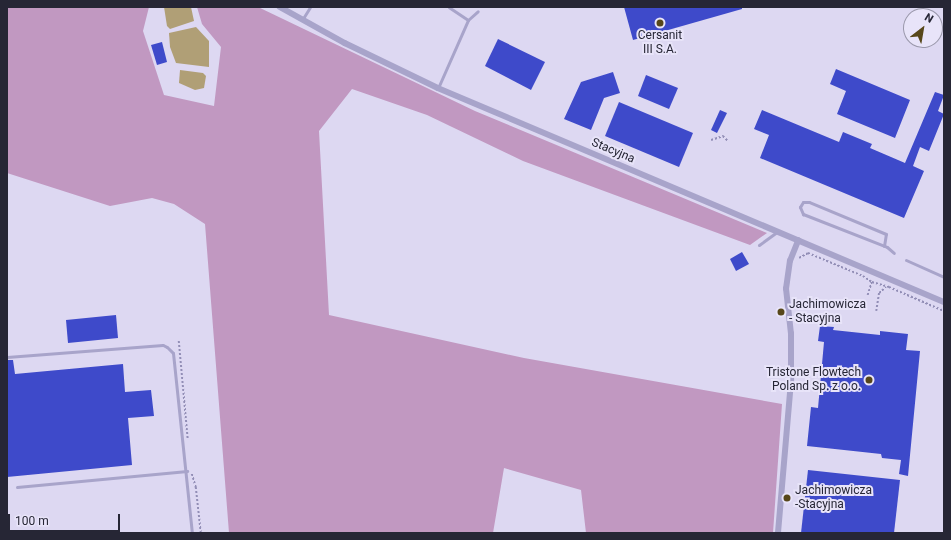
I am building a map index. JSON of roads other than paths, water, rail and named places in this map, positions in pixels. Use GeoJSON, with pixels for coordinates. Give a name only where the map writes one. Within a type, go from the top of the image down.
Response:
{"type":"FeatureCollection","features":[{"type":"Feature","properties":{"kind":"street","name":"Stacyjna"},"geometry":{"type":"LineString","coordinates":[[280,7],[302,20],[438,88],[944,302]]}},
{"type":"Feature","properties":{"kind":"street"},"geometry":{"type":"LineString","coordinates":[[778,533],[791,380],[791,334],[786,289],[790,261],[798,241]]}},
{"type":"Feature","properties":{"kind":"lane"},"geometry":{"type":"LineString","coordinates":[[302,20],[310,7]]}},
{"type":"Feature","properties":{"kind":"lane"},"geometry":{"type":"LineString","coordinates":[[450,7],[468,20]]}},
{"type":"Feature","properties":{"kind":"lane"},"geometry":{"type":"LineString","coordinates":[[438,88],[468,20],[478,11]]}},
{"type":"Feature","properties":{"kind":"lane"},"geometry":{"type":"LineString","coordinates":[[884,246],[886,234],[809,202],[803,202],[800,207],[803,214],[884,246],[894,253]]}},
{"type":"Feature","properties":{"kind":"lane"},"geometry":{"type":"LineString","coordinates":[[759,245],[777,232]]}},
{"type":"Feature","properties":{"kind":"lane"},"geometry":{"type":"LineString","coordinates":[[906,260],[944,277]]}},
{"type":"Feature","properties":{"kind":"lane"},"geometry":{"type":"LineString","coordinates":[[7,357],[163,344],[167,347],[173,353],[192,533]]}},
{"type":"Feature","properties":{"kind":"lane"},"geometry":{"type":"LineString","coordinates":[[17,487],[186,471]]}},
{"type":"Feature","properties":{"kind":"place","name":"Cersanit III S.A."},"geometry":{"type":"Point","coordinates":[660,23]}},
{"type":"Feature","properties":{"kind":"place","name":"Jachimowicza - Stacyjna"},"geometry":{"type":"Point","coordinates":[781,312]}},
{"type":"Feature","properties":{"kind":"place","name":"Tristone Flowtech Poland Sp. z o.o."},"geometry":{"type":"Point","coordinates":[869,380]}},
{"type":"Feature","properties":{"kind":"place","name":"Jachimowicza -Stacyjna"},"geometry":{"type":"Point","coordinates":[787,498]}}]}
